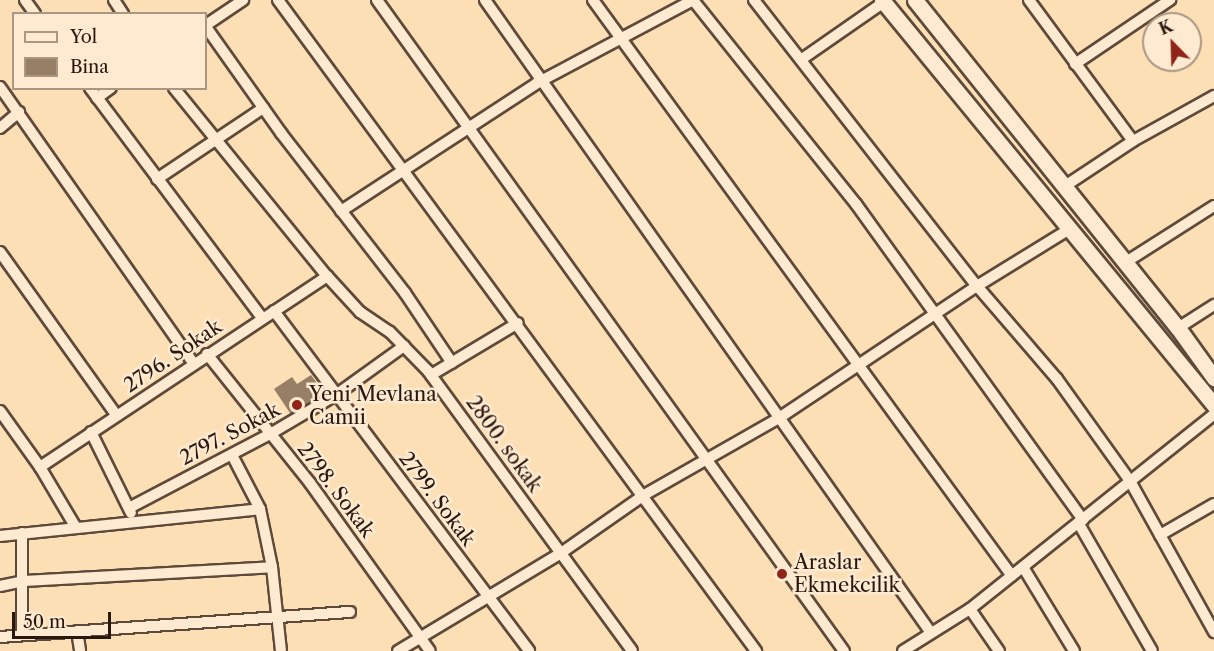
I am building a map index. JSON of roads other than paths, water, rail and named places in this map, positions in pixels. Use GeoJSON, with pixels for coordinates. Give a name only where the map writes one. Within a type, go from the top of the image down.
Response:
{"type":"FeatureCollection","features":[{"type":"Feature","properties":{"kind":"main road"},"geometry":{"type":"LineString","coordinates":[[915,0],[1178,327],[1214,378]]}},
{"type":"Feature","properties":{"kind":"main road"},"geometry":{"type":"LineString","coordinates":[[883,1],[1068,230],[1214,405]]}},
{"type":"Feature","properties":{"kind":"street"},"geometry":{"type":"LineString","coordinates":[[207,25],[243,0]]}},
{"type":"Feature","properties":{"kind":"street"},"geometry":{"type":"LineString","coordinates":[[278,0],[518,323],[756,651]]}},
{"type":"Feature","properties":{"kind":"street"},"geometry":{"type":"LineString","coordinates":[[377,0],[710,459],[844,651]]}},
{"type":"Feature","properties":{"kind":"street"},"geometry":{"type":"LineString","coordinates":[[485,0],[932,633]]}},
{"type":"Feature","properties":{"kind":"street"},"geometry":{"type":"LineString","coordinates":[[593,0],[859,362],[1012,576]]}},
{"type":"Feature","properties":{"kind":"street"},"geometry":{"type":"LineString","coordinates":[[341,211],[542,81],[693,0],[856,204],[936,313],[1081,522],[1152,651]]}},
{"type":"Feature","properties":{"kind":"street"},"geometry":{"type":"LineString","coordinates":[[754,0],[976,286],[1057,379],[1130,481],[1160,535],[1210,614],[1214,632]]}},
{"type":"Feature","properties":{"kind":"street"},"geometry":{"type":"LineString","coordinates":[[1029,0],[1133,141]]}},
{"type":"Feature","properties":{"kind":"street"},"geometry":{"type":"LineString","coordinates":[[1075,64],[1170,0]]}},
{"type":"Feature","properties":{"kind":"street"},"geometry":{"type":"LineString","coordinates":[[801,59],[883,1]]}},
{"type":"Feature","properties":{"kind":"street"},"geometry":{"type":"LineString","coordinates":[[207,27],[263,108],[405,293],[452,363]]}},
{"type":"Feature","properties":{"kind":"street"},"geometry":{"type":"LineString","coordinates":[[0,87],[194,364]]}},
{"type":"Feature","properties":{"kind":"street","name":"2800. sokak"},"geometry":{"type":"LineString","coordinates":[[176,90],[214,141],[327,276],[360,312],[404,345],[431,375],[632,651]]}},
{"type":"Feature","properties":{"kind":"street"},"geometry":{"type":"LineString","coordinates":[[94,93],[262,318]]}},
{"type":"Feature","properties":{"kind":"street"},"geometry":{"type":"LineString","coordinates":[[1065,186],[1133,141],[1214,96]]}},
{"type":"Feature","properties":{"kind":"street"},"geometry":{"type":"LineString","coordinates":[[157,179],[263,108]]}},
{"type":"Feature","properties":{"kind":"street"},"geometry":{"type":"LineString","coordinates":[[0,128],[19,112]]}},
{"type":"Feature","properties":{"kind":"street"},"geometry":{"type":"LineString","coordinates":[[1126,262],[1214,206]]}},
{"type":"Feature","properties":{"kind":"street"},"geometry":{"type":"LineString","coordinates":[[398,651],[561,553],[644,495],[779,418],[859,362],[1068,230]]}},
{"type":"Feature","properties":{"kind":"street"},"geometry":{"type":"LineString","coordinates":[[0,252],[117,416]]}},
{"type":"Feature","properties":{"kind":"street","name":"2796. Sokak"},"geometry":{"type":"LineString","coordinates":[[40,467],[327,276]]}},
{"type":"Feature","properties":{"kind":"street"},"geometry":{"type":"LineString","coordinates":[[1178,327],[1214,305]]}},
{"type":"Feature","properties":{"kind":"street","name":"2799. Sokak"},"geometry":{"type":"LineString","coordinates":[[274,311],[529,651]]}},
{"type":"Feature","properties":{"kind":"street"},"geometry":{"type":"LineString","coordinates":[[431,375],[518,323]]}},
{"type":"Feature","properties":{"kind":"street","name":"2797. Sokak"},"geometry":{"type":"LineString","coordinates":[[129,508],[270,434],[336,394],[404,345]]}},
{"type":"Feature","properties":{"kind":"street","name":"2798. Sokak"},"geometry":{"type":"LineString","coordinates":[[207,354],[310,483],[430,651]]}},
{"type":"Feature","properties":{"kind":"street"},"geometry":{"type":"LineString","coordinates":[[0,411],[40,467],[75,526]]}},
{"type":"Feature","properties":{"kind":"street"},"geometry":{"type":"LineString","coordinates":[[903,651],[970,609],[1214,414]]}},
{"type":"Feature","properties":{"kind":"street"},"geometry":{"type":"LineString","coordinates":[[92,432],[135,520]]}},
{"type":"Feature","properties":{"kind":"street"},"geometry":{"type":"LineString","coordinates":[[232,455],[260,509],[272,567],[281,651]]}},
{"type":"Feature","properties":{"kind":"street"},"geometry":{"type":"LineString","coordinates":[[1160,535],[1214,504]]}},
{"type":"Feature","properties":{"kind":"street"},"geometry":{"type":"LineString","coordinates":[[0,536],[75,526],[260,509]]}},
{"type":"Feature","properties":{"kind":"street"},"geometry":{"type":"LineString","coordinates":[[22,533],[22,634]]}},
{"type":"Feature","properties":{"kind":"street"},"geometry":{"type":"LineString","coordinates":[[0,586],[21,581],[272,567]]}},
{"type":"Feature","properties":{"kind":"street"},"geometry":{"type":"LineString","coordinates":[[1023,567],[1074,651]]}},
{"type":"Feature","properties":{"kind":"street"},"geometry":{"type":"LineString","coordinates":[[970,609],[999,651]]}},
{"type":"Feature","properties":{"kind":"street"},"geometry":{"type":"LineString","coordinates":[[0,637],[350,612]]}},
{"type":"Feature","properties":{"kind":"street"},"geometry":{"type":"LineString","coordinates":[[77,632],[80,651]]}},
{"type":"Feature","properties":{"kind":"place","name":"Yeni Mevlana Camii"},"geometry":{"type":"Point","coordinates":[297,405]}},
{"type":"Feature","properties":{"kind":"place","name":"Araslar Ekmekcilik"},"geometry":{"type":"Point","coordinates":[782,574]}}]}
